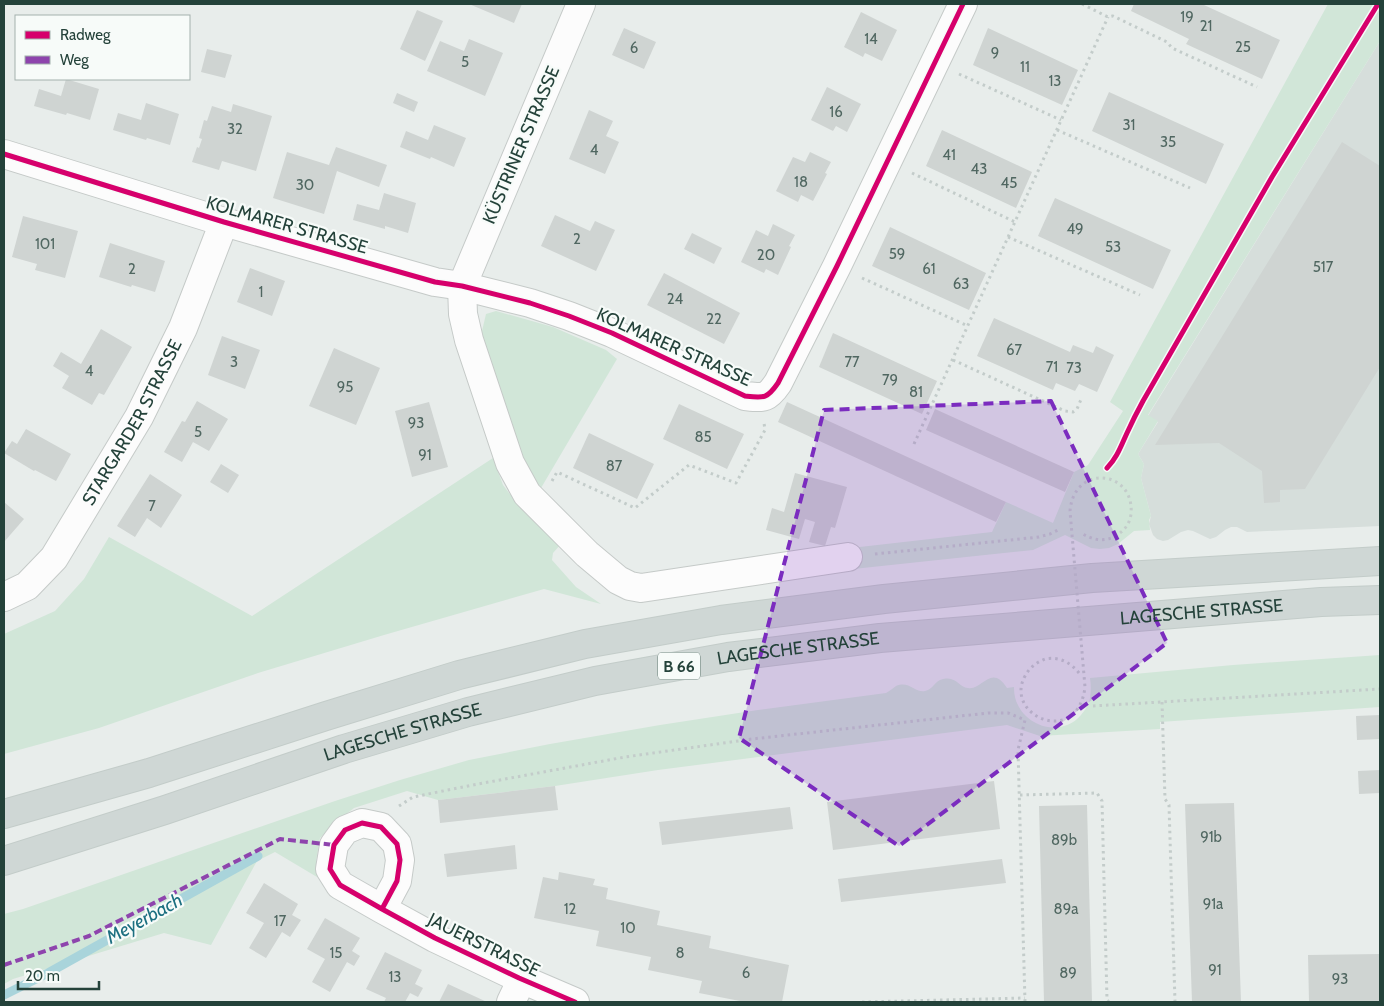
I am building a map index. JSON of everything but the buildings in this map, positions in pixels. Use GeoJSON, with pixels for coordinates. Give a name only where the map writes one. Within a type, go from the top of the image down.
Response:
{"type":"FeatureCollection","features":[{"type":"Feature","properties":{"kind":"main road","name":"B 66"},"geometry":{"type":"LineString","coordinates":[[4,814],[149,773],[458,675],[586,644],[721,620],[884,599],[1092,578],[1380,561]]}},
{"type":"Feature","properties":{"kind":"main road","name":"LAGESCHE STRASSE"},"geometry":{"type":"LineString","coordinates":[[4,861],[165,810],[344,749],[468,712],[595,681],[728,657],[880,638],[1311,603],[1380,600]]}},
{"type":"Feature","properties":{"kind":"street","name":"KÜSTRINER STRASSE"},"geometry":{"type":"LineString","coordinates":[[462,286],[580,4]]}},
{"type":"Feature","properties":{"kind":"street","name":"KOLMARER STRASSE"},"geometry":{"type":"LineString","coordinates":[[4,154],[224,222],[435,282],[462,286],[530,303],[612,333],[746,396],[761,398],[771,394],[778,383],[837,266],[963,4]]}},
{"type":"Feature","properties":{"kind":"street","name":"STARGARDER STRASSE"},"geometry":{"type":"LineString","coordinates":[[4,597],[27,586],[54,558],[139,417],[183,328],[224,222]]}},
{"type":"Feature","properties":{"kind":"street"},"geometry":{"type":"LineString","coordinates":[[462,286],[464,314],[469,340],[510,463],[527,494],[587,554],[618,580],[630,586],[641,588],[848,557]]}},
{"type":"Feature","properties":{"kind":"street","name":"JAUERSTRASSE"},"geometry":{"type":"LineString","coordinates":[[381,826],[362,823],[345,830],[334,845],[330,869],[340,885],[436,938],[517,991],[575,1002]]}},
{"type":"Feature","properties":{"kind":"street"},"geometry":{"type":"LineString","coordinates":[[381,826],[397,844],[400,860],[397,881],[382,909]]}},
{"type":"Feature","properties":{"kind":"path"},"geometry":{"type":"LineString","coordinates":[[1082,4],[1108,17],[1113,16],[1167,42],[1172,48],[1257,87]]}},
{"type":"Feature","properties":{"kind":"path"},"geometry":{"type":"LineString","coordinates":[[914,444],[1108,17]]}},
{"type":"Feature","properties":{"kind":"path"},"geometry":{"type":"LineString","coordinates":[[935,63],[1061,120]]}},
{"type":"Feature","properties":{"kind":"path"},"geometry":{"type":"LineString","coordinates":[[1057,130],[1190,188]]}},
{"type":"Feature","properties":{"kind":"path"},"geometry":{"type":"LineString","coordinates":[[887,162],[1015,222]]}},
{"type":"Feature","properties":{"kind":"path"},"geometry":{"type":"LineString","coordinates":[[1008,237],[1140,295]]}},
{"type":"Feature","properties":{"kind":"path"},"geometry":{"type":"LineString","coordinates":[[837,266],[968,326]]}},
{"type":"Feature","properties":{"kind":"path"},"geometry":{"type":"LineString","coordinates":[[952,360],[1065,411],[1073,412],[1077,409],[1082,397]]}},
{"type":"Feature","properties":{"kind":"path"},"geometry":{"type":"LineString","coordinates":[[541,507],[557,472],[635,508],[689,464],[736,483],[764,430],[761,398]]}},
{"type":"Feature","properties":{"kind":"path"},"geometry":{"type":"LineString","coordinates":[[1079,673],[1074,666],[1055,659],[1045,659],[1036,663],[1028,671],[1024,679],[1021,689],[1023,700],[1031,712],[1043,720],[1057,721],[1070,717],[1079,709],[1084,698],[1085,687],[1070,511],[1071,502],[1076,490],[1092,479],[1112,480],[1120,485],[1128,493],[1132,504],[1130,520],[1123,531],[1114,537],[1101,540],[1091,539],[1081,533]]}},
{"type":"Feature","properties":{"kind":"path"},"geometry":{"type":"LineString","coordinates":[[848,557],[1039,537],[1060,529]]}},
{"type":"Feature","properties":{"kind":"path"},"geometry":{"type":"LineString","coordinates":[[1093,706],[1380,689]]}},
{"type":"Feature","properties":{"kind":"path"},"geometry":{"type":"LineString","coordinates":[[1162,702],[1165,799],[1169,805],[1175,1002]]}},
{"type":"Feature","properties":{"kind":"path"},"geometry":{"type":"LineString","coordinates":[[381,826],[390,811],[413,797],[625,757],[752,739],[988,713],[1008,713],[1025,720],[1018,750],[1025,1000],[862,1002]]}},
{"type":"Feature","properties":{"kind":"path"},"geometry":{"type":"LineString","coordinates":[[1020,795],[1098,793],[1102,801],[1108,1002]]}},
{"type":"Feature","properties":{"kind":"highlighted area"},"geometry":{"type":"Polygon","coordinates":[[[1051,401],[1167,643],[899,846],[739,738],[824,410],[1051,401]]]}},
{"type":"Feature","properties":{"kind":"shaded area"},"geometry":{"type":"Polygon","coordinates":[[[1380,41],[1380,526],[1247,532],[1237,527],[1231,527],[1210,539],[1188,530],[1168,540],[1157,539],[1153,535],[1149,524],[1151,516],[1141,478],[1144,464],[1138,454],[1158,422],[1148,416],[1380,41]]]}},
{"type":"Feature","properties":{"kind":"green space"},"geometry":{"type":"Polygon","coordinates":[[[1328,4],[1380,4],[1380,41],[1148,415],[1158,421],[1138,454],[1144,464],[1141,478],[1151,516],[1149,520],[1150,530],[1134,531],[1118,544],[1109,548],[1091,548],[1065,535],[1033,550],[844,570],[842,549],[992,532],[1006,502],[1053,523],[1074,472],[1088,465],[1123,411],[1110,402],[1328,4]]]}},
{"type":"Feature","properties":{"kind":"green space"},"geometry":{"type":"Polygon","coordinates":[[[496,311],[553,327],[606,350],[617,359],[541,488],[523,465],[484,354],[482,331],[486,314],[496,311]]]}},
{"type":"Feature","properties":{"kind":"green space"},"geometry":{"type":"Polygon","coordinates":[[[493,458],[503,485],[509,493],[561,544],[553,553],[552,560],[576,587],[601,604],[544,589],[258,673],[99,728],[4,754],[4,634],[55,611],[84,579],[109,537],[252,616],[493,458]]]}},
{"type":"Feature","properties":{"kind":"green space"},"geometry":{"type":"Polygon","coordinates":[[[1380,655],[1380,707],[1160,722],[1160,729],[1040,736],[1007,725],[438,800],[407,791],[354,808],[335,823],[320,838],[316,861],[317,877],[275,852],[257,861],[211,945],[164,933],[13,979],[4,984],[4,914],[335,801],[469,760],[660,725],[886,693],[901,685],[908,685],[925,691],[940,680],[945,679],[953,680],[968,688],[973,688],[991,678],[996,678],[1007,688],[1014,687],[1016,699],[1021,710],[1029,718],[1038,724],[1049,727],[1061,727],[1071,723],[1087,707],[1091,688],[1090,678],[1233,665],[1380,655]]]}},
{"type":"Feature","properties":{"kind":"waterway","name":"Meyerbach"},"geometry":{"type":"LineString","coordinates":[[4,995],[48,973],[258,856]]}},
{"type":"Feature","properties":{"kind":"marked path"},"geometry":{"type":"LineString","coordinates":[[4,965],[89,936],[280,839],[334,845]]}},
{"type":"Feature","properties":{"kind":"cycle path"},"geometry":{"type":"LineString","coordinates":[[4,154],[224,222],[435,282],[462,286],[530,303],[612,333],[745,396],[761,397],[768,395],[778,383],[837,266],[963,4]]}},
{"type":"Feature","properties":{"kind":"cycle path"},"geometry":{"type":"LineString","coordinates":[[1107,468],[1116,456],[1143,401],[1272,177],[1378,4]]}},
{"type":"Feature","properties":{"kind":"cycle path"},"geometry":{"type":"LineString","coordinates":[[382,909],[397,881],[400,860],[397,844],[381,827],[362,823],[345,830],[334,845],[330,869],[340,885],[382,909],[435,938],[575,1002]]}}]}
